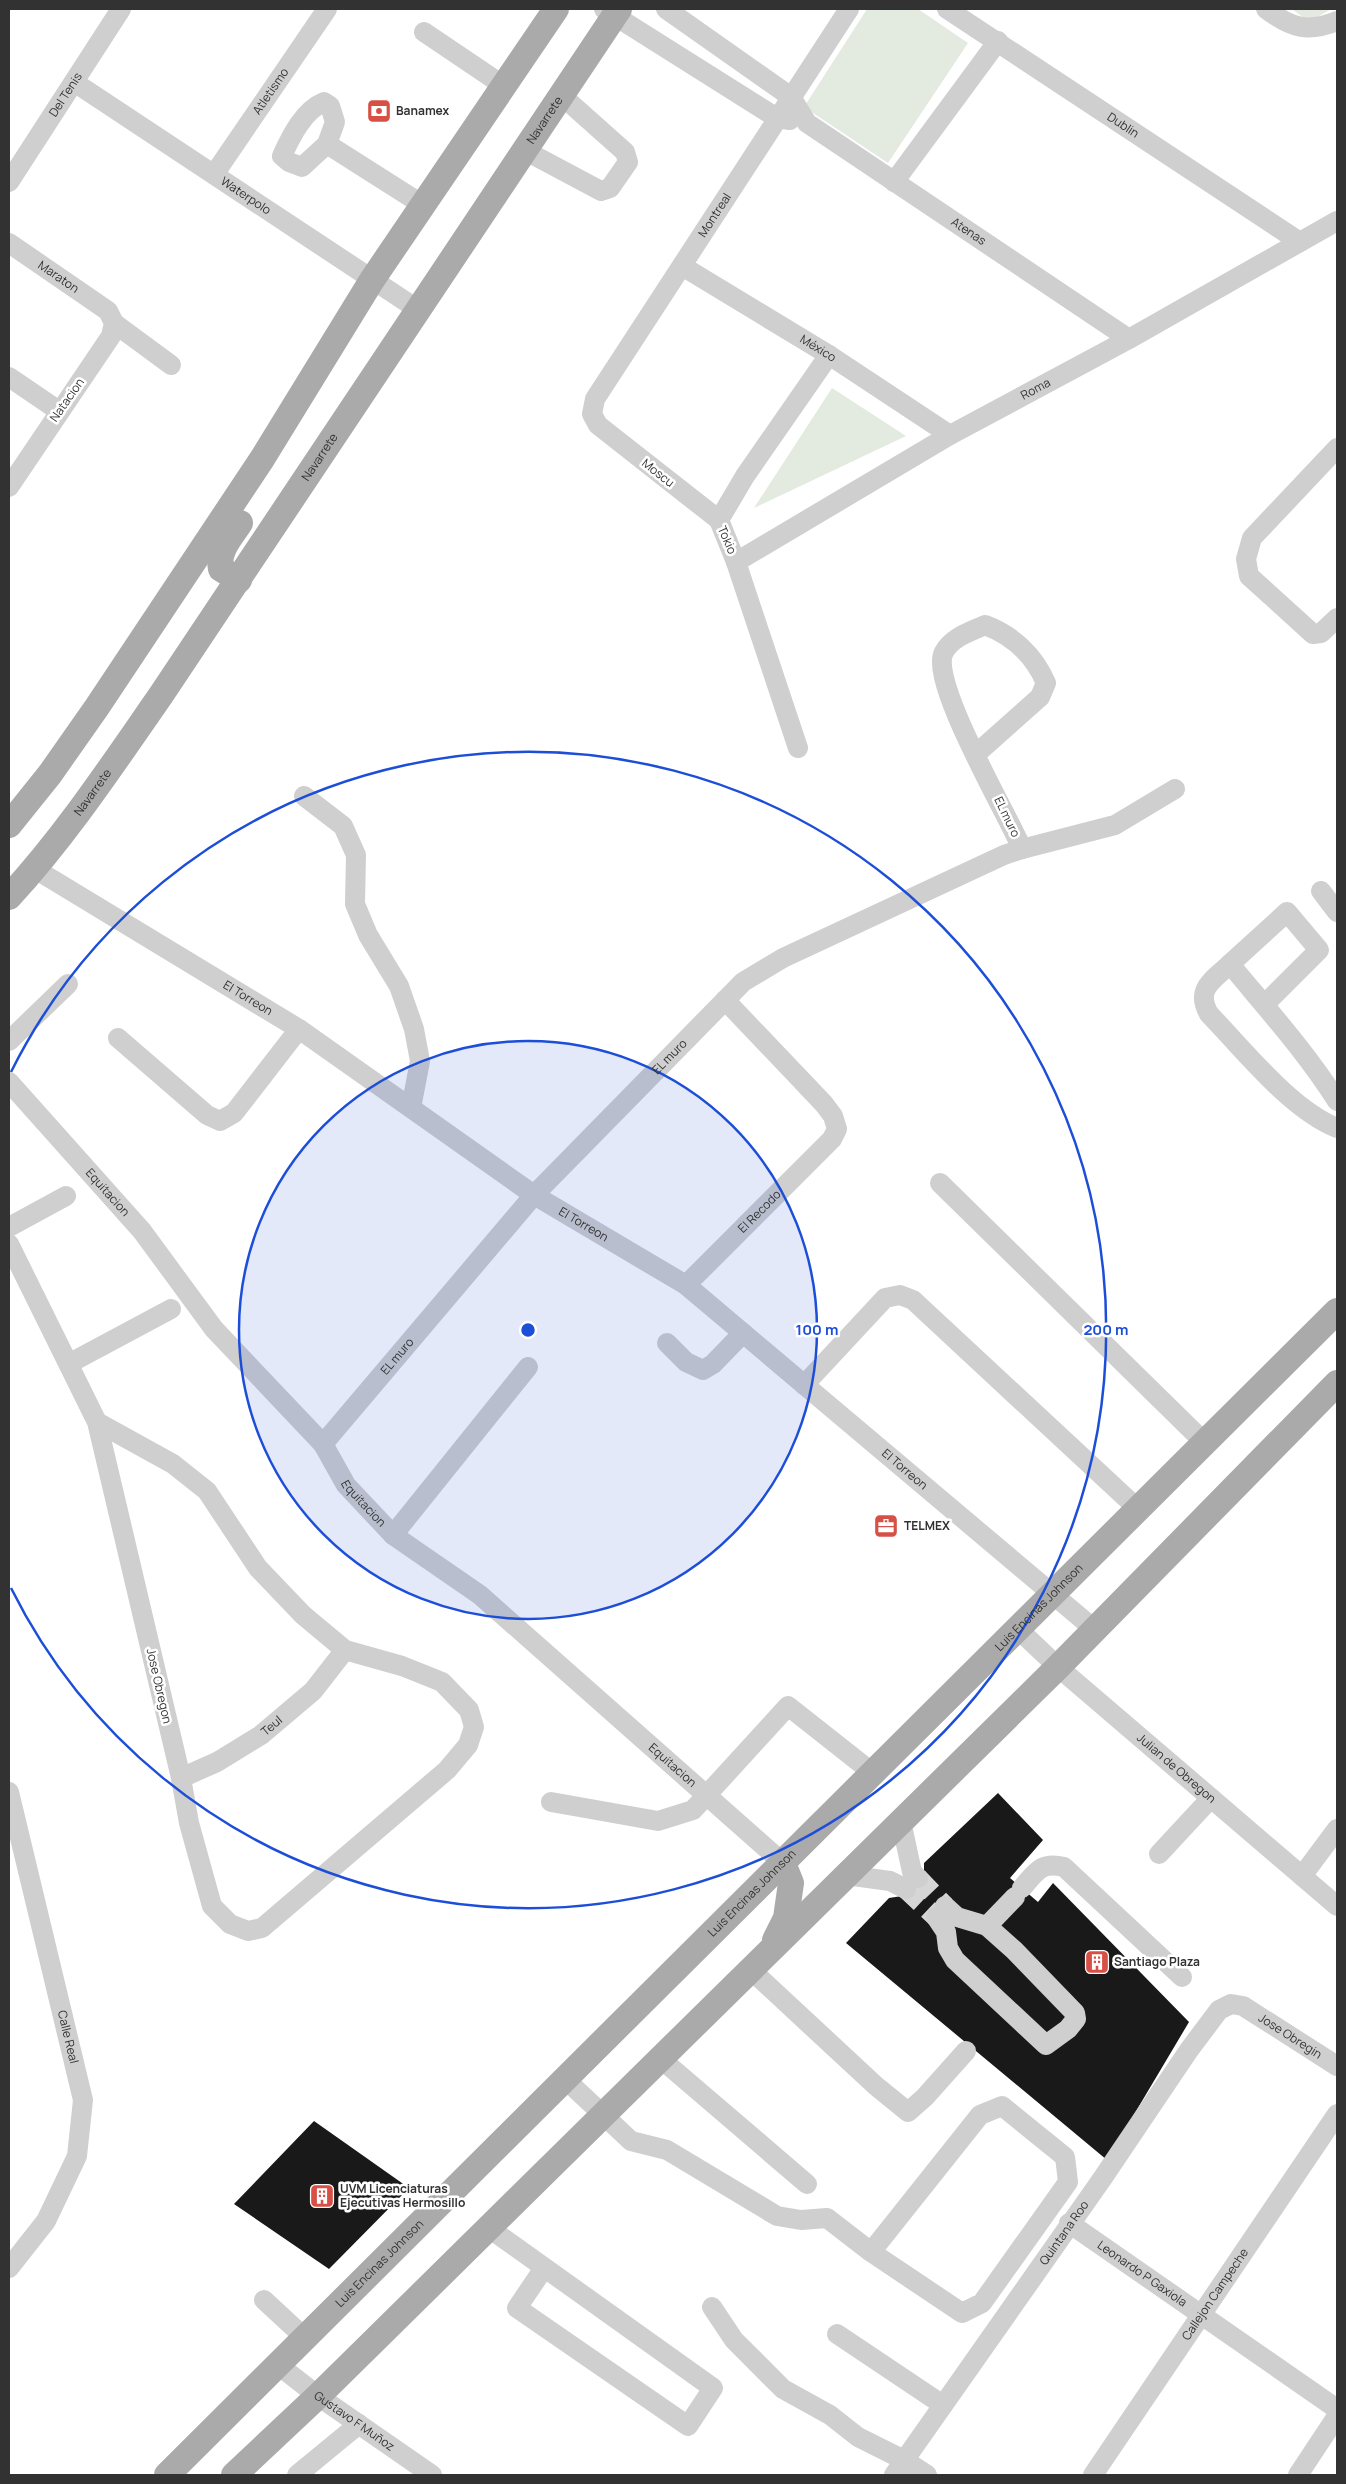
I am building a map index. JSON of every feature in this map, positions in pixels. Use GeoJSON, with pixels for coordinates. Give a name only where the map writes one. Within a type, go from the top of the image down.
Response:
{"type":"FeatureCollection","features":[{"type":"Feature","properties":{"kind":"main road"},"geometry":{"type":"LineString","coordinates":[[9,825],[50,774],[97,707],[262,459],[372,280],[556,9]]}},
{"type":"Feature","properties":{"kind":"main road","name":"Navarrete"},"geometry":{"type":"LineString","coordinates":[[9,897],[35,869],[86,803],[239,580],[417,309],[561,95],[612,11]]}},
{"type":"Feature","properties":{"kind":"main road"},"geometry":{"type":"LineString","coordinates":[[239,580],[220,569],[219,560],[224,547],[262,491],[264,473],[262,459]]}},
{"type":"Feature","properties":{"kind":"main road","name":"Luis Encinas Johnson"},"geometry":{"type":"LineString","coordinates":[[167,2475],[1337,1311]]}},
{"type":"Feature","properties":{"kind":"main road"},"geometry":{"type":"LineString","coordinates":[[234,2475],[318,2396],[1058,1667],[1337,1383]]}},
{"type":"Feature","properties":{"kind":"main road"},"geometry":{"type":"LineString","coordinates":[[772,1947],[786,1918],[791,1883],[783,1863]]}},
{"type":"Feature","properties":{"kind":"street","name":"Del Tenis"},"geometry":{"type":"LineString","coordinates":[[9,182],[121,9]]}},
{"type":"Feature","properties":{"kind":"street","name":"Atletismo"},"geometry":{"type":"LineString","coordinates":[[215,173],[327,9]]}},
{"type":"Feature","properties":{"kind":"street","name":"Atenas"},"geometry":{"type":"LineString","coordinates":[[666,9],[791,97],[807,123],[1129,339]]}},
{"type":"Feature","properties":{"kind":"street","name":"Montreal"},"geometry":{"type":"LineString","coordinates":[[598,425],[592,414],[595,399],[849,9]]}},
{"type":"Feature","properties":{"kind":"street","name":"Dublin"},"geometry":{"type":"LineString","coordinates":[[947,9],[1300,242]]}},
{"type":"Feature","properties":{"kind":"street"},"geometry":{"type":"LineString","coordinates":[[1266,9],[1300,28],[1321,27],[1337,21]]}},
{"type":"Feature","properties":{"kind":"street","name":"Atenas"},"geometry":{"type":"LineString","coordinates":[[612,11],[777,118],[807,123]]}},
{"type":"Feature","properties":{"kind":"street"},"geometry":{"type":"LineString","coordinates":[[424,32],[504,86]]}},
{"type":"Feature","properties":{"kind":"street"},"geometry":{"type":"LineString","coordinates":[[894,182],[998,41]]}},
{"type":"Feature","properties":{"kind":"street","name":"Waterpolo"},"geometry":{"type":"LineString","coordinates":[[74,82],[215,173],[417,309]]}},
{"type":"Feature","properties":{"kind":"street"},"geometry":{"type":"LineString","coordinates":[[524,150],[601,191],[610,188],[628,162],[625,152],[561,95]]}},
{"type":"Feature","properties":{"kind":"street"},"geometry":{"type":"LineString","coordinates":[[327,144],[423,205]]}},
{"type":"Feature","properties":{"kind":"street","name":"Roma"},"geometry":{"type":"LineString","coordinates":[[736,562],[950,435],[1129,339],[1337,221]]}},
{"type":"Feature","properties":{"kind":"street","name":"Maraton"},"geometry":{"type":"LineString","coordinates":[[9,243],[111,317],[171,365]]}},
{"type":"Feature","properties":{"kind":"street","name":"México"},"geometry":{"type":"LineString","coordinates":[[682,266],[829,355],[950,435]]}},
{"type":"Feature","properties":{"kind":"street","name":"Natacion"},"geometry":{"type":"LineString","coordinates":[[9,487],[59,411],[112,336],[111,317]]}},
{"type":"Feature","properties":{"kind":"street","name":"Tokio"},"geometry":{"type":"LineString","coordinates":[[798,748],[736,562],[719,520],[745,476],[829,355]]}},
{"type":"Feature","properties":{"kind":"street"},"geometry":{"type":"LineString","coordinates":[[9,376],[59,411]]}},
{"type":"Feature","properties":{"kind":"street","name":"Moscu"},"geometry":{"type":"LineString","coordinates":[[598,425],[719,520]]}},
{"type":"Feature","properties":{"kind":"street"},"geometry":{"type":"LineString","coordinates":[[1337,448],[1252,538],[1246,559],[1249,576],[1313,634],[1321,634],[1337,618]]}},
{"type":"Feature","properties":{"kind":"street","name":"EL muro"},"geometry":{"type":"LineString","coordinates":[[323,1444],[534,1195],[744,982],[783,958],[1022,849],[958,721],[941,668],[943,653],[956,639],[985,625],[1015,639],[1042,673],[1046,683],[1040,697],[976,754]]}},
{"type":"Feature","properties":{"kind":"street"},"geometry":{"type":"LineString","coordinates":[[1022,849],[1115,825],[1175,789]]}},
{"type":"Feature","properties":{"kind":"street"},"geometry":{"type":"LineString","coordinates":[[304,796],[343,826],[356,855],[355,904],[368,935],[399,986],[414,1029],[420,1061],[411,1108]]}},
{"type":"Feature","properties":{"kind":"street","name":"El Torreon"},"geometry":{"type":"LineString","coordinates":[[35,869],[299,1029],[534,1195],[686,1286],[1094,1629]]}},
{"type":"Feature","properties":{"kind":"street"},"geometry":{"type":"LineString","coordinates":[[1320,891],[1337,912]]}},
{"type":"Feature","properties":{"kind":"street"},"geometry":{"type":"LineString","coordinates":[[1264,1005],[1319,950],[1286,912],[1207,986],[1203,995],[1203,1003],[1209,1014],[1292,1100],[1325,1123],[1337,1128]]}},
{"type":"Feature","properties":{"kind":"street"},"geometry":{"type":"LineString","coordinates":[[1230,964],[1297,1044],[1337,1101]]}},
{"type":"Feature","properties":{"kind":"street"},"geometry":{"type":"LineString","coordinates":[[9,1041],[68,984]]}},
{"type":"Feature","properties":{"kind":"street","name":"El Recodo"},"geometry":{"type":"LineString","coordinates":[[686,1286],[832,1139],[837,1129],[833,1116],[725,1000]]}},
{"type":"Feature","properties":{"kind":"street"},"geometry":{"type":"LineString","coordinates":[[118,1038],[208,1115],[220,1121],[234,1112],[299,1029]]}},
{"type":"Feature","properties":{"kind":"street","name":"Equitacion"},"geometry":{"type":"LineString","coordinates":[[9,1082],[142,1231],[214,1329],[323,1444],[346,1485],[393,1535],[480,1594],[783,1863]]}},
{"type":"Feature","properties":{"kind":"street"},"geometry":{"type":"LineString","coordinates":[[940,1182],[1205,1443]]}},
{"type":"Feature","properties":{"kind":"street"},"geometry":{"type":"LineString","coordinates":[[9,1227],[66,1196]]}},
{"type":"Feature","properties":{"kind":"street","name":"Jose Obregon"},"geometry":{"type":"LineString","coordinates":[[9,1244],[98,1422],[181,1778],[189,1823],[212,1906],[230,1924],[248,1931],[262,1928],[279,1915],[447,1770],[468,1745],[474,1726],[469,1710],[442,1682],[402,1666],[345,1650]]}},
{"type":"Feature","properties":{"kind":"street"},"geometry":{"type":"LineString","coordinates":[[804,1385],[885,1298],[900,1295],[913,1300],[1138,1509]]}},
{"type":"Feature","properties":{"kind":"street"},"geometry":{"type":"LineString","coordinates":[[70,1363],[171,1309]]}},
{"type":"Feature","properties":{"kind":"street"},"geometry":{"type":"LineString","coordinates":[[667,1343],[686,1362],[703,1370],[713,1364],[743,1334]]}},
{"type":"Feature","properties":{"kind":"street"},"geometry":{"type":"LineString","coordinates":[[393,1535],[528,1367]]}},
{"type":"Feature","properties":{"kind":"street"},"geometry":{"type":"LineString","coordinates":[[98,1422],[174,1464],[207,1491],[258,1568],[303,1615],[345,1650]]}},
{"type":"Feature","properties":{"kind":"street","name":"Julian de Obregon"},"geometry":{"type":"LineString","coordinates":[[1018,1629],[1058,1667],[1337,1906]]}},
{"type":"Feature","properties":{"kind":"street","name":"Teul"},"geometry":{"type":"LineString","coordinates":[[181,1778],[217,1762],[261,1735],[313,1690],[345,1650]]}},
{"type":"Feature","properties":{"kind":"street"},"geometry":{"type":"LineString","coordinates":[[551,1802],[658,1821],[693,1810],[788,1706],[873,1773]]}},
{"type":"Feature","properties":{"kind":"street","name":"Calle Real"},"geometry":{"type":"LineString","coordinates":[[9,1792],[82,2100],[77,2156],[46,2221],[9,2268]]}},
{"type":"Feature","properties":{"kind":"street"},"geometry":{"type":"LineString","coordinates":[[1159,1854],[1211,1798]]}},
{"type":"Feature","properties":{"kind":"street"},"geometry":{"type":"LineString","coordinates":[[846,1875],[912,1884],[912,1872],[901,1821]]}},
{"type":"Feature","properties":{"kind":"street"},"geometry":{"type":"LineString","coordinates":[[1302,1876],[1337,1829]]}},
{"type":"Feature","properties":{"kind":"street"},"geometry":{"type":"LineString","coordinates":[[987,1926],[1038,1870],[1051,1864],[1064,1867],[1182,1977]]}},
{"type":"Feature","properties":{"kind":"street"},"geometry":{"type":"LineString","coordinates":[[946,1918],[987,1926],[1014,1950],[1076,2013],[1076,2019],[1053,2042],[1046,2045],[955,1960],[948,1948],[946,1918]]}},
{"type":"Feature","properties":{"kind":"street"},"geometry":{"type":"LineString","coordinates":[[751,1970],[876,2086],[908,2112],[925,2097],[966,2051]]}},
{"type":"Feature","properties":{"kind":"street","name":"Quintana Roo"},"geometry":{"type":"LineString","coordinates":[[899,2468],[1219,2010],[1231,2004],[1243,2006]]}},
{"type":"Feature","properties":{"kind":"street","name":"Jose Obregin"},"geometry":{"type":"LineString","coordinates":[[1243,2006],[1337,2066]]}},
{"type":"Feature","properties":{"kind":"street"},"geometry":{"type":"LineString","coordinates":[[661,2059],[807,2184]]}},
{"type":"Feature","properties":{"kind":"street"},"geometry":{"type":"LineString","coordinates":[[565,2079],[601,2116],[631,2141],[667,2150],[777,2216],[801,2220],[827,2218],[871,2252],[962,2313],[982,2303],[1068,2182],[1064,2157],[1002,2106],[980,2115],[871,2252]]}},
{"type":"Feature","properties":{"kind":"street","name":"Callejon Campeche"},"geometry":{"type":"LineString","coordinates":[[1093,2475],[1337,2114]]}},
{"type":"Feature","properties":{"kind":"street","name":"Leonardo P Gaxiola"},"geometry":{"type":"LineString","coordinates":[[1069,2223],[1337,2409]]}},
{"type":"Feature","properties":{"kind":"street"},"geometry":{"type":"LineString","coordinates":[[489,2228],[713,2388],[688,2426],[517,2308],[544,2268]]}},
{"type":"Feature","properties":{"kind":"street"},"geometry":{"type":"LineString","coordinates":[[264,2300],[304,2337]]}},
{"type":"Feature","properties":{"kind":"street"},"geometry":{"type":"LineString","coordinates":[[712,2307],[734,2340],[783,2389],[830,2415],[899,2468],[927,2475]]}},
{"type":"Feature","properties":{"kind":"street"},"geometry":{"type":"LineString","coordinates":[[837,2334],[943,2405]]}},
{"type":"Feature","properties":{"kind":"street","name":"Gustavo F Muñoz"},"geometry":{"type":"LineString","coordinates":[[277,2364],[318,2396],[426,2473]]}},
{"type":"Feature","properties":{"kind":"street"},"geometry":{"type":"LineString","coordinates":[[1298,2475],[1337,2416]]}},
{"type":"Feature","properties":{"kind":"street"},"geometry":{"type":"LineString","coordinates":[[297,2475],[359,2424]]}},
{"type":"Feature","properties":{"kind":"shaded area"},"geometry":{"type":"Polygon","coordinates":[[[867,9],[918,9],[968,43],[888,163],[804,107],[867,9]]]}},
{"type":"Feature","properties":{"kind":"shaded area"},"geometry":{"type":"Polygon","coordinates":[[[1292,9],[1331,9],[1309,22],[1292,9]]]}},
{"type":"Feature","properties":{"kind":"shaded area"},"geometry":{"type":"Polygon","coordinates":[[[832,388],[906,436],[754,508],[832,388]]]}},
{"type":"Feature","properties":{"kind":"building","name":"Santiago Plaza"},"geometry":{"type":"Polygon","coordinates":[[[998,1793],[1043,1840],[1010,1878],[1038,1902],[1053,1883],[1189,2022],[1107,2160],[846,1943],[889,1898],[902,1896],[924,1878],[924,1863],[998,1793]]]}},
{"type":"Feature","properties":{"kind":"building","name":"UVM Licenciaturas Ejecutivas Hermosillo"},"geometry":{"type":"Polygon","coordinates":[[[314,2121],[409,2188],[329,2269],[234,2204],[314,2121]]]}},
{"type":"Feature","properties":{"kind":"tunnel"},"geometry":{"type":"LineString","coordinates":[[918,1878],[945,1906]]}},
{"type":"Feature","properties":{"kind":"tunnel"},"geometry":{"type":"LineString","coordinates":[[906,1889],[936,1917]]}},
{"type":"Feature","properties":{"kind":"place","name":"Banamex"},"geometry":{"type":"Point","coordinates":[379,111]}},
{"type":"Feature","properties":{"kind":"place","name":"TELMEX"},"geometry":{"type":"Point","coordinates":[886,1526]}},
{"type":"Feature","properties":{"kind":"place","name":"Santiago Plaza"},"geometry":{"type":"Point","coordinates":[1097,1962]}},
{"type":"Feature","properties":{"kind":"place","name":"UVM Licenciaturas Ejecutivas Hermosillo"},"geometry":{"type":"Point","coordinates":[322,2196]}}]}
